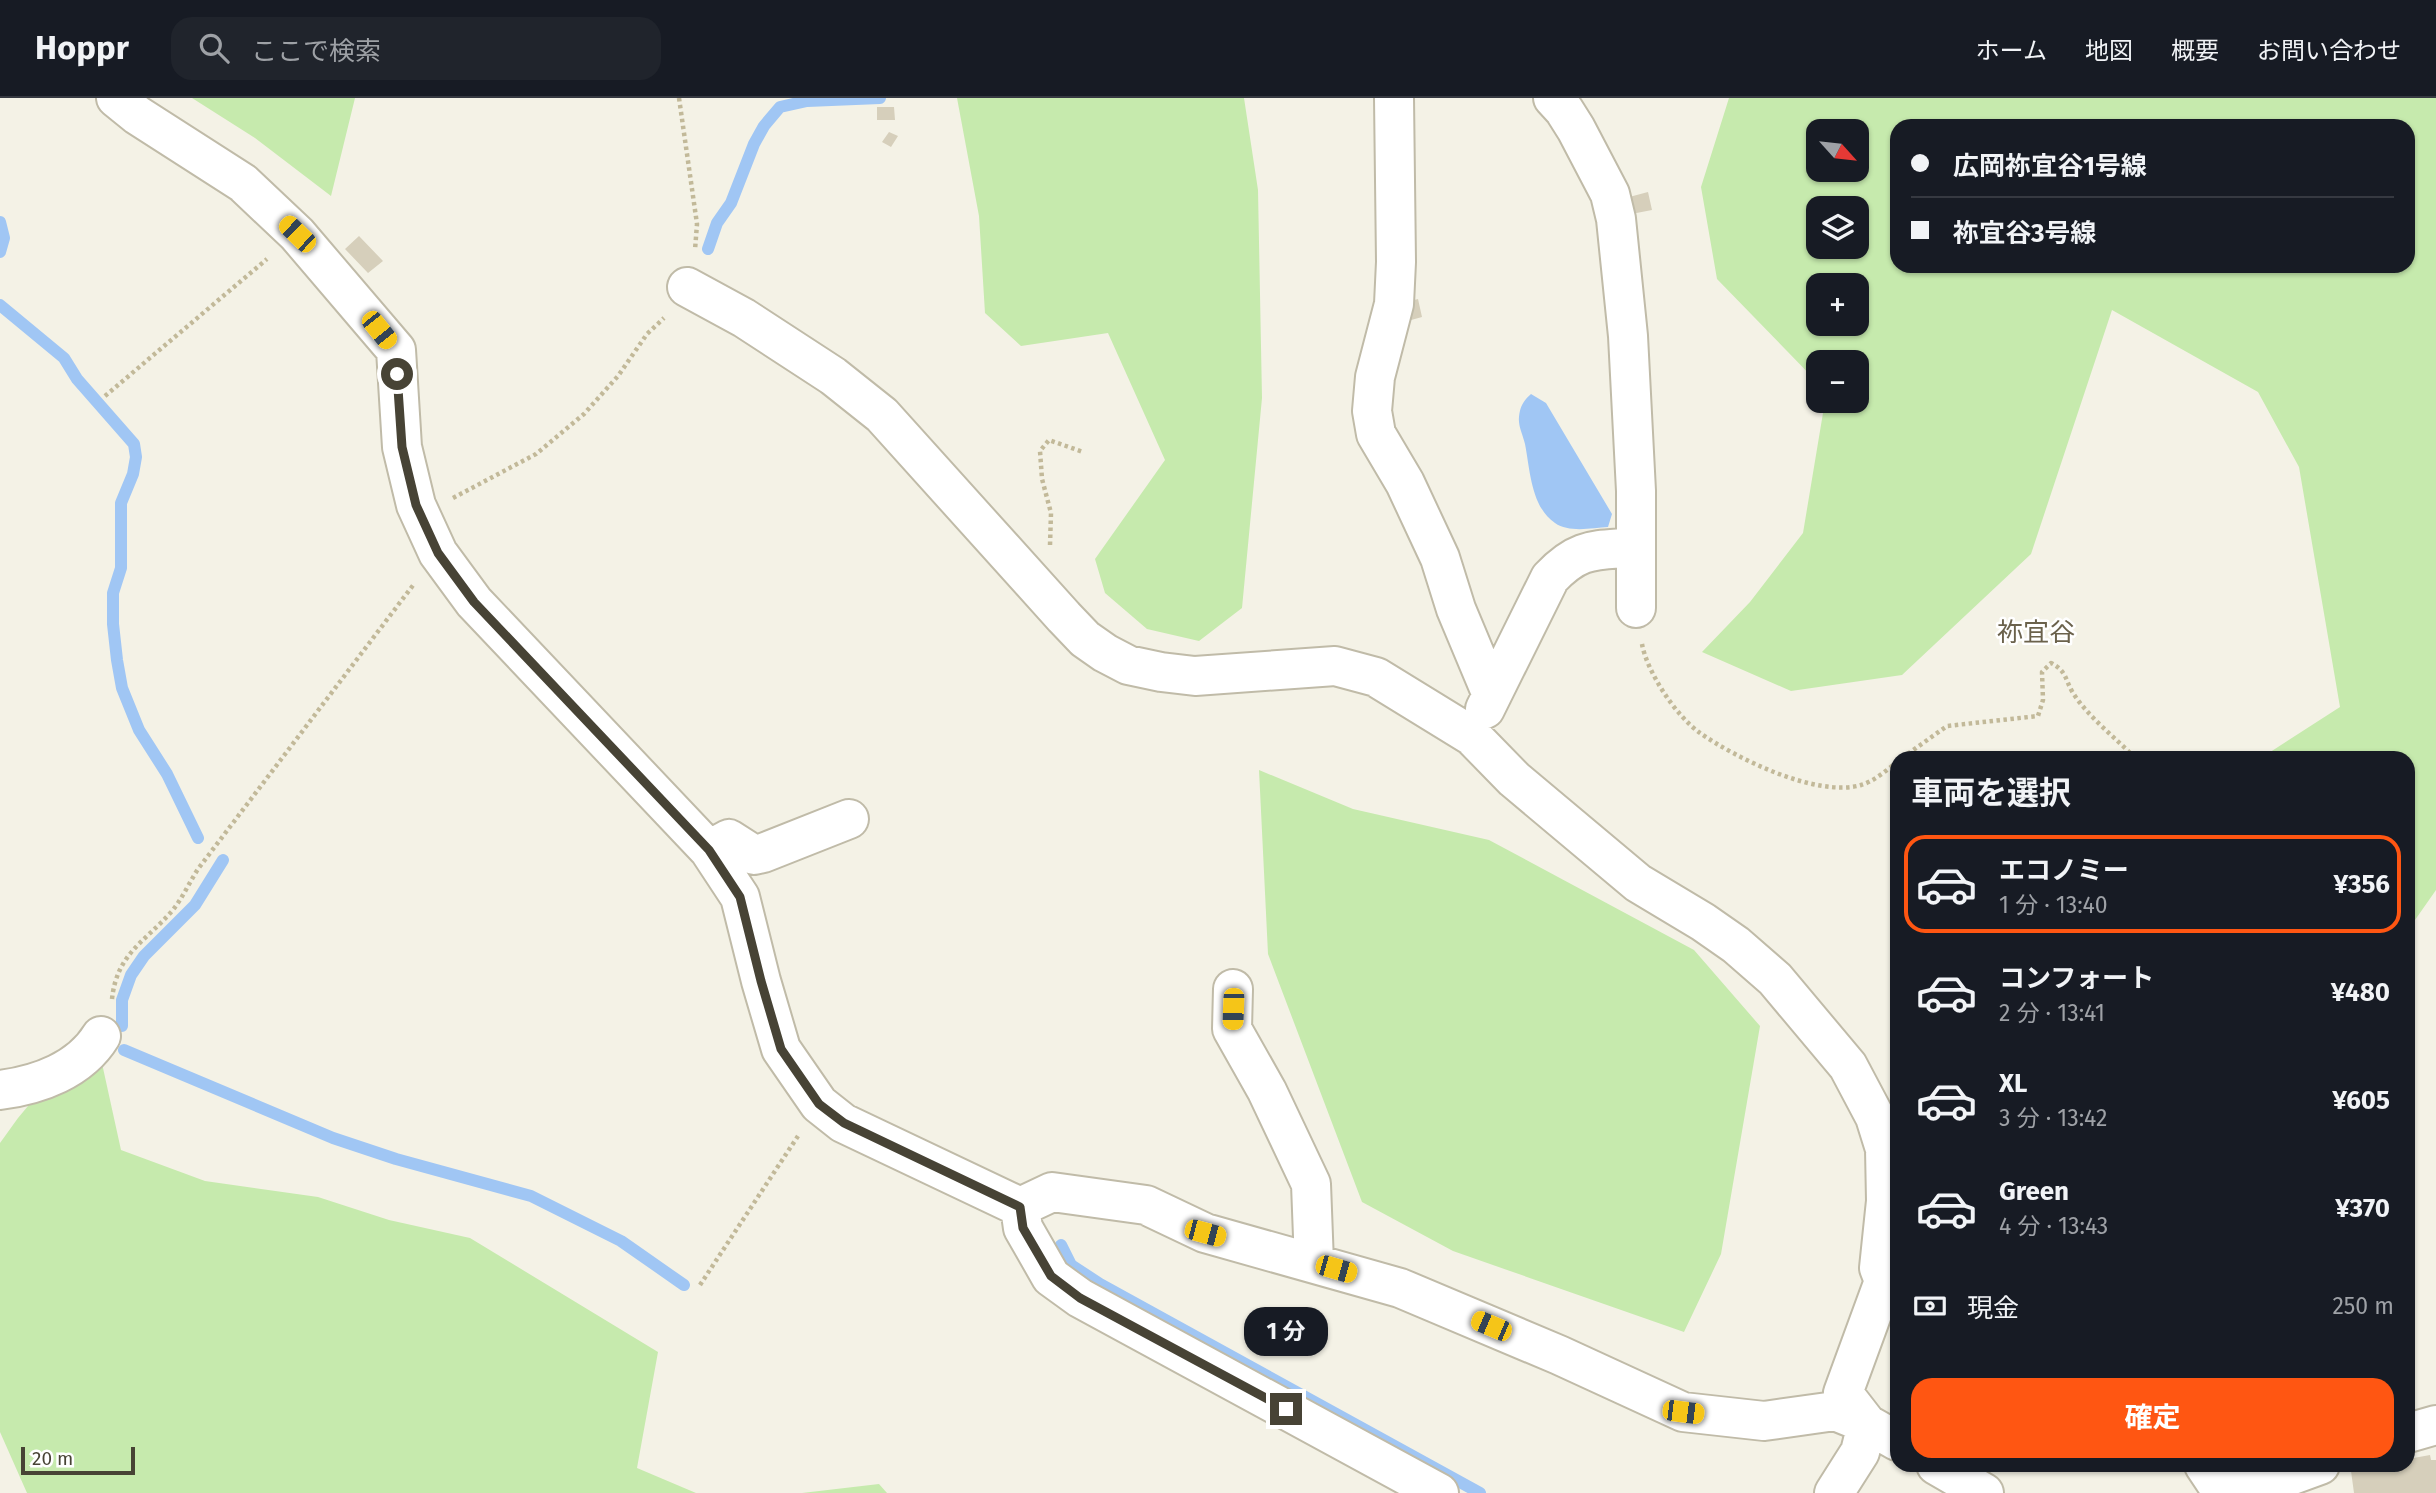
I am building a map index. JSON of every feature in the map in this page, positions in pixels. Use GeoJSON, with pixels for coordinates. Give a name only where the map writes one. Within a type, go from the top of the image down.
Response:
{"type":"FeatureCollection","features":[{"type":"Feature","properties":{"kind":"street"},"geometry":{"type":"LineString","coordinates":[[116,98],[137,115],[243,183],[297,234],[396,350],[402,447],[416,505],[438,553],[474,602],[709,850],[740,897],[781,1049],[819,1104],[844,1123],[1020,1207]]}},
{"type":"Feature","properties":{"kind":"street"},"geometry":{"type":"LineString","coordinates":[[1394,98],[1394,304],[1375,377],[1372,411],[1376,434],[1405,483],[1440,558],[1457,609],[1492,695]]}},
{"type":"Feature","properties":{"kind":"street"},"geometry":{"type":"LineString","coordinates":[[1553,98],[1576,129],[1610,194],[1616,219],[1628,336],[1636,491],[1636,608]]}},
{"type":"Feature","properties":{"kind":"street"},"geometry":{"type":"LineString","coordinates":[[687,287],[744,318],[833,376],[882,415],[1085,639],[1105,653],[1128,665],[1195,676],[1335,666],[1376,677],[1472,736],[1514,779],[1639,883],[1703,922],[1736,946],[1775,979],[1848,1066],[1875,1117],[1885,1149],[1886,1201],[1879,1268],[1890,1279]]}},
{"type":"Feature","properties":{"kind":"street"},"geometry":{"type":"LineString","coordinates":[[1472,736],[1550,578],[1564,563],[1579,555],[1596,549],[1636,547]]}},
{"type":"Feature","properties":{"kind":"street"},"geometry":{"type":"LineString","coordinates":[[709,850],[729,839],[754,855],[849,819]]}},
{"type":"Feature","properties":{"kind":"street"},"geometry":{"type":"LineString","coordinates":[[1233,989],[1233,1029],[1267,1091],[1311,1184],[1314,1263]]}},
{"type":"Feature","properties":{"kind":"street"},"geometry":{"type":"LineString","coordinates":[[0,1090],[49,1080],[93,1048],[101,1036]]}},
{"type":"Feature","properties":{"kind":"street"},"geometry":{"type":"LineString","coordinates":[[1020,1207],[1052,1192],[1146,1205],[1205,1233],[1400,1288],[1559,1355],[1683,1412],[1764,1422],[1835,1411],[1882,1433]]}},
{"type":"Feature","properties":{"kind":"street"},"geometry":{"type":"LineString","coordinates":[[1020,1207],[1023,1228],[1051,1276],[1080,1298],[1439,1493]]}},
{"type":"Feature","properties":{"kind":"street"},"geometry":{"type":"LineString","coordinates":[[1882,1433],[1843,1393],[1890,1282]]}},
{"type":"Feature","properties":{"kind":"street"},"geometry":{"type":"LineString","coordinates":[[2415,1431],[2436,1425]]}},
{"type":"Feature","properties":{"kind":"street"},"geometry":{"type":"LineString","coordinates":[[1834,1493],[1860,1452],[1882,1433]]}},
{"type":"Feature","properties":{"kind":"street"},"geometry":{"type":"LineString","coordinates":[[1949,1472],[1984,1493]]}},
{"type":"Feature","properties":{"kind":"street"},"geometry":{"type":"LineString","coordinates":[[2202,1476],[2218,1486],[2248,1491],[2301,1472]]}},
{"type":"Feature","properties":{"kind":"path"},"geometry":{"type":"LineString","coordinates":[[416,505],[457,498],[536,454],[583,414],[618,376],[647,334],[681,303],[694,273],[697,224],[679,98]]}},
{"type":"Feature","properties":{"kind":"path"},"geometry":{"type":"LineString","coordinates":[[105,396],[297,234]]}},
{"type":"Feature","properties":{"kind":"path"},"geometry":{"type":"LineString","coordinates":[[1036,585],[1051,543],[1051,513],[1042,480],[1040,451],[1049,440],[1083,452]]}},
{"type":"Feature","properties":{"kind":"path"},"geometry":{"type":"LineString","coordinates":[[101,1036],[110,1022],[113,992],[120,967],[134,947],[172,911],[198,869],[438,553]]}},
{"type":"Feature","properties":{"kind":"path"},"geometry":{"type":"LineString","coordinates":[[1636,608],[1645,660],[1671,703],[1698,732],[1755,766],[1809,783],[1834,787],[1862,785],[1890,767]]}},
{"type":"Feature","properties":{"kind":"path"},"geometry":{"type":"LineString","coordinates":[[1912,751],[1947,726],[2038,716],[2043,701],[2042,671],[2051,663],[2061,668],[2073,693],[2084,707],[2128,751]]}},
{"type":"Feature","properties":{"kind":"path"},"geometry":{"type":"LineString","coordinates":[[700,1285],[819,1104]]}},
{"type":"Feature","properties":{"kind":"green space"},"geometry":{"type":"Polygon","coordinates":[[[192,98],[355,98],[331,196],[255,138],[192,98]]]}},
{"type":"Feature","properties":{"kind":"green space"},"geometry":{"type":"Polygon","coordinates":[[[957,98],[1244,98],[1258,190],[1262,398],[1242,608],[1199,641],[1147,629],[1105,593],[1095,559],[1165,460],[1108,333],[1021,346],[985,313],[979,216],[957,98]]]}},
{"type":"Feature","properties":{"kind":"green space"},"geometry":{"type":"Polygon","coordinates":[[[1729,98],[2436,98],[2436,890],[2415,920],[2415,751],[2272,751],[2340,707],[2299,467],[2258,392],[2112,310],[2031,554],[1902,675],[1791,691],[1702,652],[1750,602],[1803,533],[1823,413],[1869,413],[1869,350],[1806,350],[1806,371],[1717,279],[1701,187],[1729,98]]]}},
{"type":"Feature","properties":{"kind":"green space"},"geometry":{"type":"Polygon","coordinates":[[[1259,770],[1353,809],[1489,840],[1694,950],[1760,1026],[1721,1254],[1684,1332],[1453,1251],[1362,1202],[1268,954],[1259,770]]]}},
{"type":"Feature","properties":{"kind":"green space"},"geometry":{"type":"Polygon","coordinates":[[[94,1027],[121,1150],[205,1181],[318,1197],[389,1220],[470,1238],[658,1352],[637,1468],[696,1493],[27,1493],[0,1432],[0,1143],[94,1027]]]}},
{"type":"Feature","properties":{"kind":"green space"},"geometry":{"type":"Polygon","coordinates":[[[879,1484],[887,1493],[802,1493],[879,1484]]]}},
{"type":"Feature","properties":{"kind":"water"},"geometry":{"type":"Polygon","coordinates":[[[1531,394],[1546,403],[1612,514],[1608,527],[1567,528],[1555,523],[1541,507],[1533,487],[1519,420],[1522,404],[1531,394]]]}},
{"type":"Feature","properties":{"kind":"building"},"geometry":{"type":"Polygon","coordinates":[[[877,107],[894,107],[895,120],[877,120],[877,107]]]}},
{"type":"Feature","properties":{"kind":"building"},"geometry":{"type":"Polygon","coordinates":[[[889,132],[898,136],[891,147],[882,142],[889,132]]]}},
{"type":"Feature","properties":{"kind":"building"},"geometry":{"type":"Polygon","coordinates":[[[1648,192],[1652,210],[1621,216],[1618,200],[1648,192]]]}},
{"type":"Feature","properties":{"kind":"building"},"geometry":{"type":"Polygon","coordinates":[[[359,236],[383,261],[368,273],[345,249],[359,236]]]}},
{"type":"Feature","properties":{"kind":"building"},"geometry":{"type":"Polygon","coordinates":[[[1418,299],[1422,317],[1404,322],[1399,304],[1418,299]]]}},
{"type":"Feature","properties":{"kind":"building"},"geometry":{"type":"Polygon","coordinates":[[[2430,1455],[2431,1460],[2436,1460],[2436,1493],[2354,1493],[2351,1472],[2415,1472],[2415,1458],[2430,1455]]]}},
{"type":"Feature","properties":{"kind":"waterway"},"geometry":{"type":"LineString","coordinates":[[708,249],[717,223],[731,203],[754,144],[764,126],[780,107],[807,101],[880,98]]}},
{"type":"Feature","properties":{"kind":"waterway"},"geometry":{"type":"LineString","coordinates":[[0,222],[4,238],[0,252]]}},
{"type":"Feature","properties":{"kind":"waterway"},"geometry":{"type":"LineString","coordinates":[[0,305],[64,358],[77,379],[134,444],[136,457],[133,474],[121,503],[121,568],[113,593],[117,660],[122,688],[139,730],[167,774],[198,838]]}},
{"type":"Feature","properties":{"kind":"waterway"},"geometry":{"type":"LineString","coordinates":[[122,1026],[122,1000],[131,975],[144,956],[195,905],[223,860]]}},
{"type":"Feature","properties":{"kind":"waterway"},"geometry":{"type":"LineString","coordinates":[[124,1050],[333,1138],[396,1159],[531,1196],[621,1241],[684,1285]]}},
{"type":"Feature","properties":{"kind":"waterway"},"geometry":{"type":"LineString","coordinates":[[1061,1245],[1071,1265],[1100,1284],[1480,1493]]}},
{"type":"Feature","properties":{"kind":"district","name":"祢宜谷"},"geometry":{"type":"Point","coordinates":[2036,632]}},
{"type":"Feature","properties":{"kind":"route"},"geometry":{"type":"LineString","coordinates":[[397,374],[402,447],[416,505],[438,553],[474,602],[709,850],[740,897],[781,1049],[819,1104],[844,1123],[1020,1207],[1023,1228],[1051,1276],[1080,1298],[1286,1409]]}}]}
